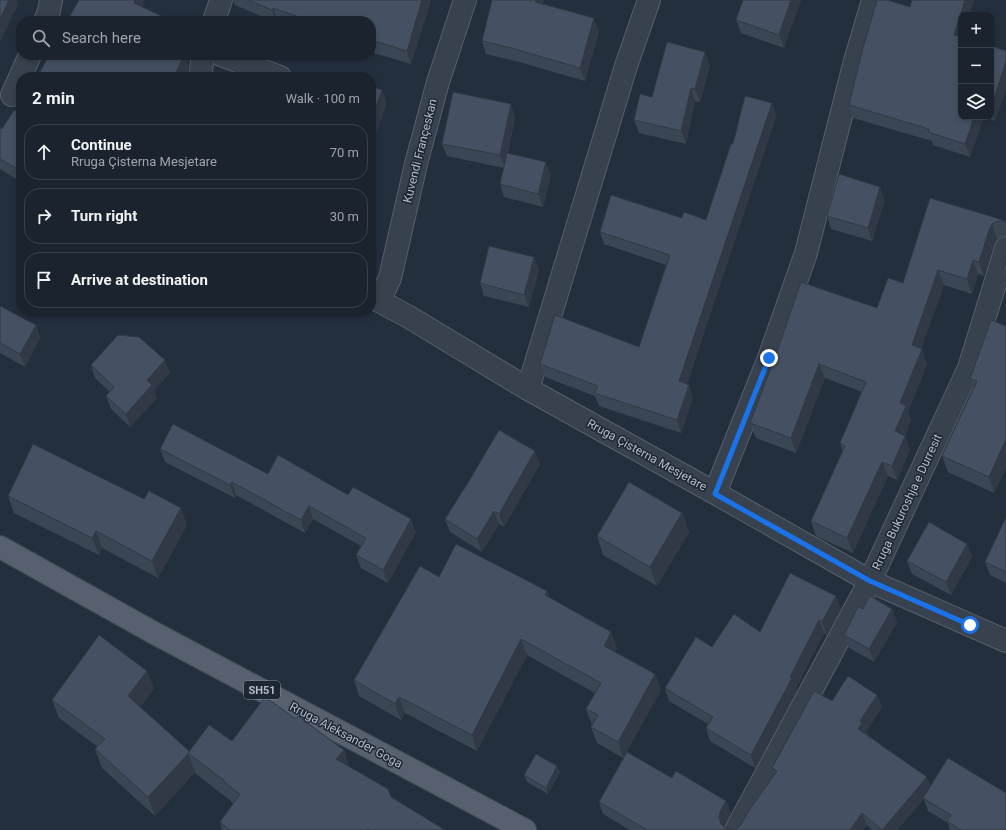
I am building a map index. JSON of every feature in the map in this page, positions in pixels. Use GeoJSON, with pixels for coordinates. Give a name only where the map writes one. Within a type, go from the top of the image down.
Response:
{"type":"FeatureCollection","features":[{"type":"Feature","properties":{"kind":"main road","name":"Rruga Aleksander Goga"},"geometry":{"type":"LineString","coordinates":[[0,547],[156,634],[525,830]]}},
{"type":"Feature","properties":{"kind":"street"},"geometry":{"type":"LineString","coordinates":[[47,16],[51,0]]}},
{"type":"Feature","properties":{"kind":"street"},"geometry":{"type":"LineString","coordinates":[[216,16],[221,0]]}},
{"type":"Feature","properties":{"kind":"street","name":"Kuvendi Françeskan"},"geometry":{"type":"LineString","coordinates":[[379,302],[390,278],[416,164],[438,82],[465,0]]}},
{"type":"Feature","properties":{"kind":"street"},"geometry":{"type":"LineString","coordinates":[[528,389],[626,66],[649,0]]}},
{"type":"Feature","properties":{"kind":"street"},"geometry":{"type":"LineString","coordinates":[[715,494],[769,358],[806,253],[872,0]]}},
{"type":"Feature","properties":{"kind":"street"},"geometry":{"type":"LineString","coordinates":[[22,72],[28,60]]}},
{"type":"Feature","properties":{"kind":"street"},"geometry":{"type":"LineString","coordinates":[[201,72],[202,60]]}},
{"type":"Feature","properties":{"kind":"street"},"geometry":{"type":"LineString","coordinates":[[235,60],[267,72]]}},
{"type":"Feature","properties":{"kind":"street"},"geometry":{"type":"LineString","coordinates":[[12,95],[16,86]]}},
{"type":"Feature","properties":{"kind":"street","name":"Rruga Bukuroshja e Durresit"},"geometry":{"type":"LineString","coordinates":[[736,830],[870,581],[969,368],[1006,248]]}},
{"type":"Feature","properties":{"kind":"street","name":"Rruga Çisterna Mesjetare"},"geometry":{"type":"LineString","coordinates":[[379,302],[409,317],[528,389],[870,581],[1006,640]]}},
{"type":"Feature","properties":{"kind":"building"},"geometry":{"type":"Polygon","coordinates":[[[0,0],[9,0],[0,19],[0,0]]]}},
{"type":"Feature","properties":{"kind":"building"},"geometry":{"type":"Polygon","coordinates":[[[79,0],[135,0],[134,3],[161,16],[70,16],[79,0]]]}},
{"type":"Feature","properties":{"kind":"building"},"geometry":{"type":"Polygon","coordinates":[[[248,0],[422,0],[407,51],[376,42],[376,16],[296,16],[273,8],[272,10],[248,0]]]}},
{"type":"Feature","properties":{"kind":"building"},"geometry":{"type":"Polygon","coordinates":[[[492,0],[536,0],[535,2],[594,18],[580,68],[482,41],[492,0]]]}},
{"type":"Feature","properties":{"kind":"building"},"geometry":{"type":"Polygon","coordinates":[[[743,0],[791,0],[779,35],[736,20],[743,0]]]}},
{"type":"Feature","properties":{"kind":"building"},"geometry":{"type":"Polygon","coordinates":[[[877,0],[887,0],[910,7],[912,0],[965,0],[961,12],[958,12],[958,22],[954,35],[958,36],[958,120],[973,120],[965,144],[928,132],[929,129],[849,105],[862,51],[877,0]]]}},
{"type":"Feature","properties":{"kind":"building"},"geometry":{"type":"Polygon","coordinates":[[[667,42],[705,52],[695,89],[691,88],[681,131],[634,120],[640,94],[652,97],[667,42]]]}},
{"type":"Feature","properties":{"kind":"building"},"geometry":{"type":"Polygon","coordinates":[[[994,47],[1006,51],[1006,61],[994,99],[994,47]]]}},
{"type":"Feature","properties":{"kind":"building"},"geometry":{"type":"Polygon","coordinates":[[[46,60],[182,60],[176,72],[40,72],[46,60]]]}},
{"type":"Feature","properties":{"kind":"building"},"geometry":{"type":"Polygon","coordinates":[[[376,88],[382,90],[376,107],[376,88]]]}},
{"type":"Feature","properties":{"kind":"building"},"geometry":{"type":"Polygon","coordinates":[[[453,92],[511,104],[500,155],[442,144],[453,92]]]}},
{"type":"Feature","properties":{"kind":"building"},"geometry":{"type":"Polygon","coordinates":[[[745,96],[772,103],[679,381],[689,385],[677,420],[594,393],[598,386],[540,364],[555,315],[639,347],[670,255],[600,232],[611,195],[682,218],[684,212],[706,220],[731,144],[733,144],[745,96]]]}},
{"type":"Feature","properties":{"kind":"building"},"geometry":{"type":"Polygon","coordinates":[[[14,110],[16,111],[16,168],[0,159],[0,128],[2,129],[14,110]]]}},
{"type":"Feature","properties":{"kind":"building"},"geometry":{"type":"Polygon","coordinates":[[[507,153],[546,162],[538,194],[500,184],[507,153]]]}},
{"type":"Feature","properties":{"kind":"building"},"geometry":{"type":"Polygon","coordinates":[[[839,174],[880,187],[868,228],[827,216],[839,174]]]}},
{"type":"Feature","properties":{"kind":"building"},"geometry":{"type":"Polygon","coordinates":[[[930,198],[1006,221],[1006,223],[1004,221],[998,221],[992,224],[979,262],[973,260],[967,279],[938,270],[912,345],[922,349],[900,403],[906,406],[895,431],[905,436],[892,466],[882,462],[847,538],[811,521],[845,446],[840,443],[866,382],[819,364],[791,438],[750,423],[801,282],[877,308],[888,278],[903,283],[930,198]]]}},
{"type":"Feature","properties":{"kind":"building"},"geometry":{"type":"Polygon","coordinates":[[[489,246],[534,257],[524,295],[480,283],[489,246]]]}},
{"type":"Feature","properties":{"kind":"building"},"geometry":{"type":"Polygon","coordinates":[[[1006,258],[1006,271],[1003,270],[1006,258]]]}},
{"type":"Feature","properties":{"kind":"building"},"geometry":{"type":"Polygon","coordinates":[[[0,306],[16,314],[16,316],[19,316],[36,325],[20,354],[0,343],[0,306]]]}},
{"type":"Feature","properties":{"kind":"building"},"geometry":{"type":"Polygon","coordinates":[[[991,320],[1006,326],[1006,439],[989,477],[942,456],[977,381],[970,379],[991,320]]]}},
{"type":"Feature","properties":{"kind":"building"},"geometry":{"type":"Polygon","coordinates":[[[118,335],[139,337],[165,360],[147,380],[152,385],[126,414],[106,396],[114,387],[91,365],[118,335]]]}},
{"type":"Feature","properties":{"kind":"building"},"geometry":{"type":"Polygon","coordinates":[[[173,424],[268,474],[278,455],[348,495],[353,487],[411,519],[383,570],[356,555],[366,538],[309,506],[301,520],[232,482],[230,485],[160,449],[173,424]]]}},
{"type":"Feature","properties":{"kind":"building"},"geometry":{"type":"Polygon","coordinates":[[[499,430],[535,451],[499,514],[494,511],[477,539],[445,519],[499,430]]]}},
{"type":"Feature","properties":{"kind":"building"},"geometry":{"type":"Polygon","coordinates":[[[33,444],[144,499],[149,491],[181,508],[152,561],[96,531],[92,538],[8,496],[33,444]]]}},
{"type":"Feature","properties":{"kind":"building"},"geometry":{"type":"Polygon","coordinates":[[[629,482],[682,513],[650,567],[597,536],[629,482]]]}},
{"type":"Feature","properties":{"kind":"building"},"geometry":{"type":"Polygon","coordinates":[[[1006,517],[1006,572],[985,562],[1006,517]]]}},
{"type":"Feature","properties":{"kind":"building"},"geometry":{"type":"Polygon","coordinates":[[[929,522],[967,544],[946,582],[907,561],[929,522]]]}},
{"type":"Feature","properties":{"kind":"building"},"geometry":{"type":"Polygon","coordinates":[[[456,544],[547,591],[545,595],[611,632],[604,646],[655,674],[618,742],[591,727],[598,715],[586,709],[601,683],[521,639],[472,735],[399,697],[395,704],[354,680],[420,566],[439,577],[456,544]]]}},
{"type":"Feature","properties":{"kind":"building"},"geometry":{"type":"Polygon","coordinates":[[[790,573],[836,596],[822,622],[819,620],[790,677],[792,678],[751,755],[706,728],[713,717],[665,688],[696,637],[712,647],[734,614],[760,632],[790,573]]]}},
{"type":"Feature","properties":{"kind":"building"},"geometry":{"type":"Polygon","coordinates":[[[870,596],[892,609],[869,649],[844,635],[858,607],[863,609],[870,596]]]}},
{"type":"Feature","properties":{"kind":"building"},"geometry":{"type":"Polygon","coordinates":[[[99,635],[147,671],[128,696],[189,751],[189,753],[148,797],[95,749],[105,739],[52,700],[99,635]]]}},
{"type":"Feature","properties":{"kind":"building"},"geometry":{"type":"Polygon","coordinates":[[[848,676],[877,695],[860,721],[862,723],[858,729],[927,777],[882,830],[862,813],[850,830],[732,830],[738,828],[742,823],[777,771],[772,768],[814,691],[832,701],[848,676]]]}},
{"type":"Feature","properties":{"kind":"building"},"geometry":{"type":"Polygon","coordinates":[[[265,697],[296,719],[298,716],[344,750],[336,759],[388,789],[391,797],[445,830],[230,830],[220,822],[240,794],[188,753],[209,725],[232,741],[265,697]]]}},
{"type":"Feature","properties":{"kind":"building"},"geometry":{"type":"Polygon","coordinates":[[[627,752],[672,778],[676,771],[726,801],[720,812],[719,818],[721,824],[726,829],[732,830],[647,830],[599,802],[627,752]]]}},
{"type":"Feature","properties":{"kind":"building"},"geometry":{"type":"Polygon","coordinates":[[[536,754],[557,766],[546,788],[524,775],[536,754]]]}},
{"type":"Feature","properties":{"kind":"building"},"geometry":{"type":"Polygon","coordinates":[[[948,758],[1006,793],[1006,830],[961,830],[947,821],[951,815],[923,798],[948,758]]]}},
{"type":"Feature","properties":{"kind":"route"},"geometry":{"type":"LineString","coordinates":[[769,358],[715,494],[870,581],[970,625]]}}]}
